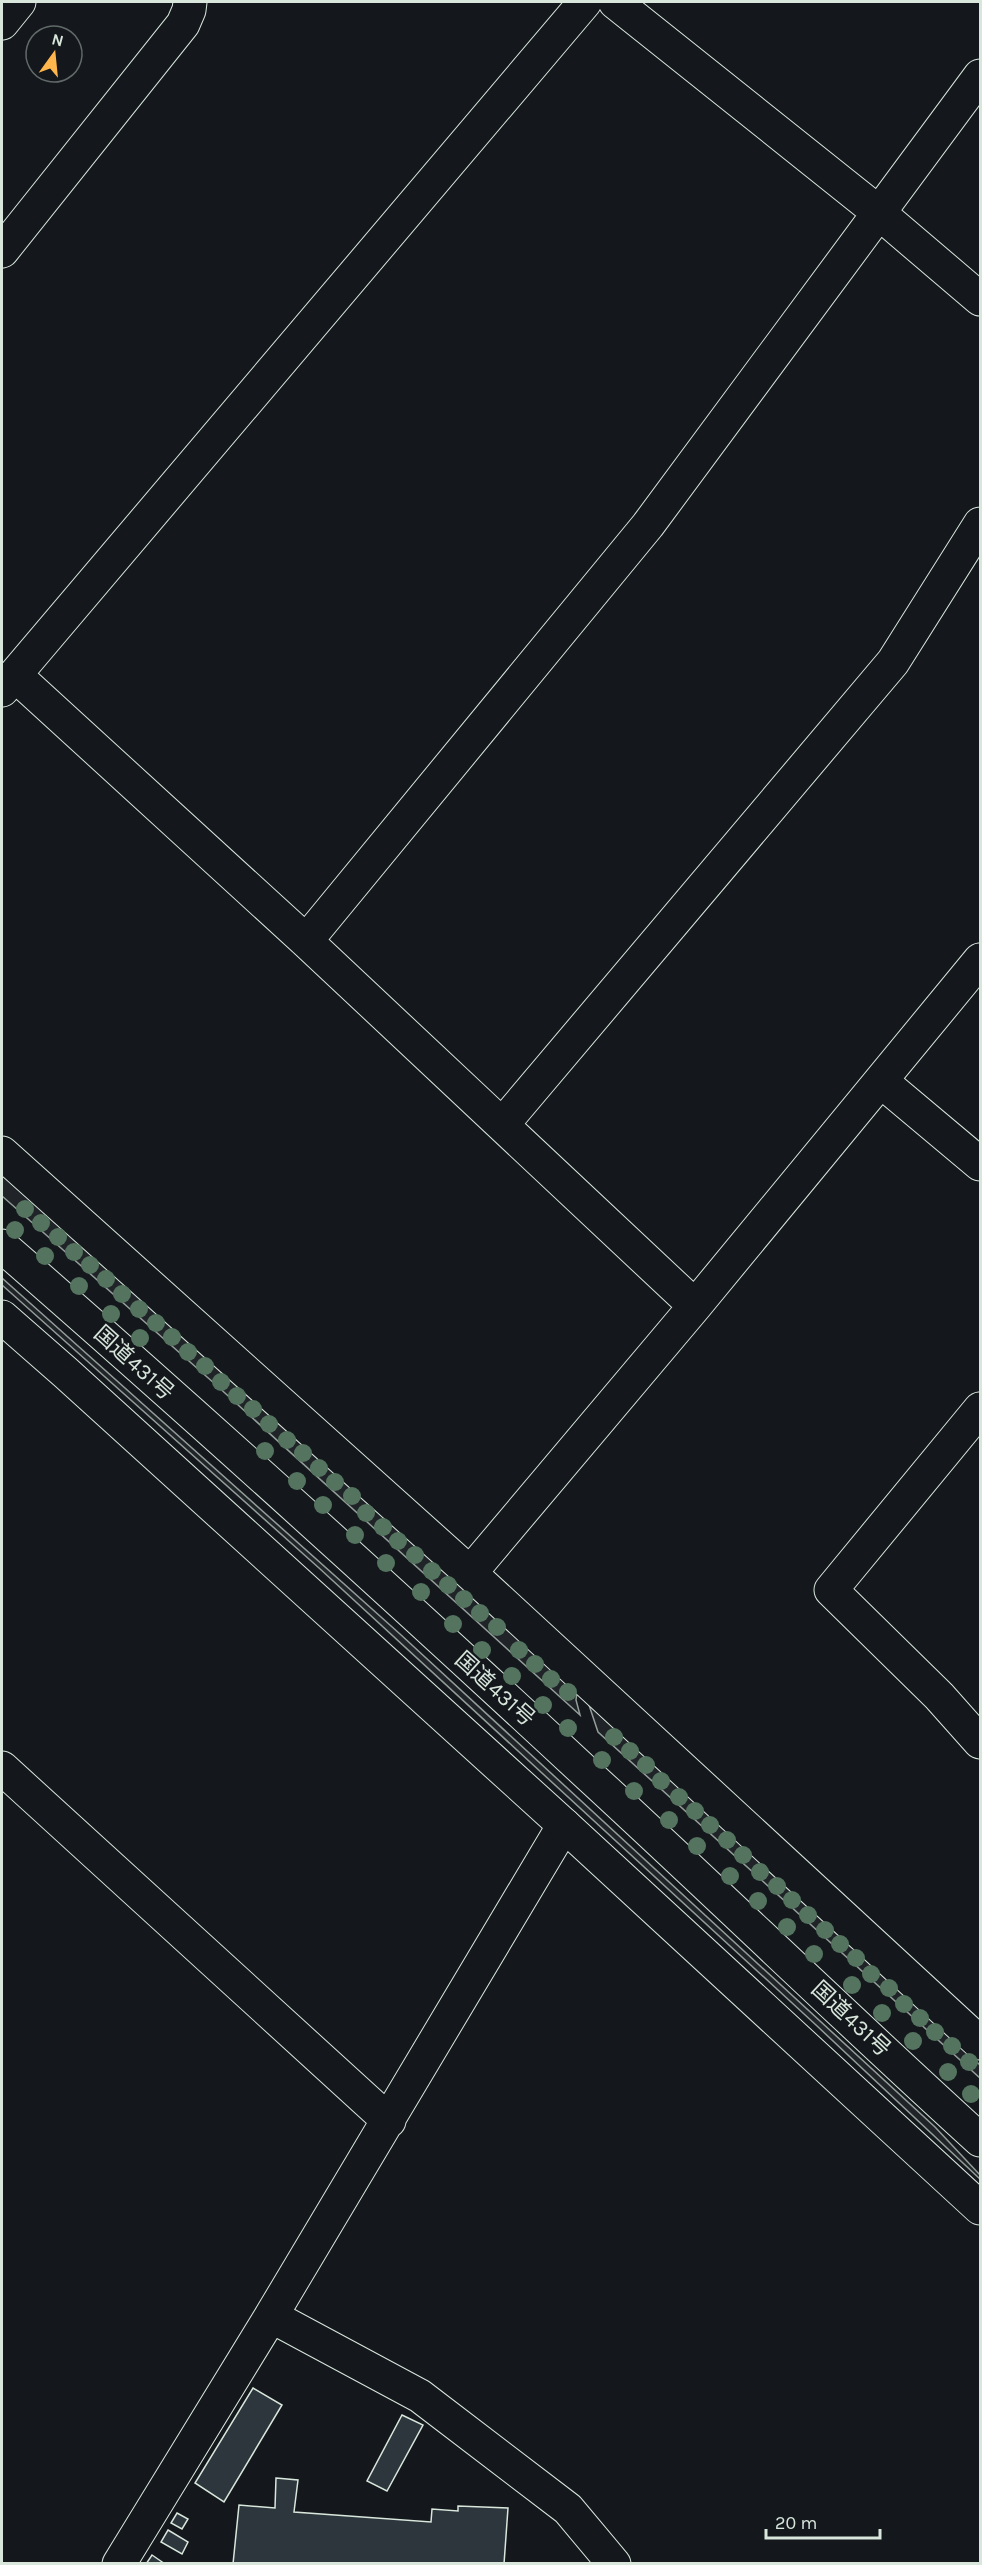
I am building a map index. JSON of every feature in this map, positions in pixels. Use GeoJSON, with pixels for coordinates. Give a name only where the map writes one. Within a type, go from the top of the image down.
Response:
{"type":"FeatureCollection","features":[{"type":"Feature","properties":{"kind":"main road"},"geometry":{"type":"LineString","coordinates":[[2,23],[19,2]]}},
{"type":"Feature","properties":{"kind":"main road"},"geometry":{"type":"LineString","coordinates":[[2,251],[183,24],[190,2]]}},
{"type":"Feature","properties":{"kind":"main road"},"geometry":{"type":"LineString","coordinates":[[585,2],[8,682],[306,941],[695,1306]]}},
{"type":"Feature","properties":{"kind":"main road"},"geometry":{"type":"LineString","coordinates":[[615,2],[878,212],[981,299]]}},
{"type":"Feature","properties":{"kind":"main road"},"geometry":{"type":"LineString","coordinates":[[306,941],[648,525],[981,76]]}},
{"type":"Feature","properties":{"kind":"main road"},"geometry":{"type":"LineString","coordinates":[[501,1125],[892,662],[981,524]]}},
{"type":"Feature","properties":{"kind":"main road"},"geometry":{"type":"LineString","coordinates":[[470,1573],[695,1306],[981,960]]}},
{"type":"Feature","properties":{"kind":"main road"},"geometry":{"type":"LineString","coordinates":[[881,1081],[981,1164]]}},
{"type":"Feature","properties":{"kind":"main road"},"geometry":{"type":"LineString","coordinates":[[2,1153],[470,1573],[981,2043]]}},
{"type":"Feature","properties":{"kind":"main road","name":"国道431号"},"geometry":{"type":"LineString","coordinates":[[2,1246],[351,1558],[594,1780],[981,2140]]}},
{"type":"Feature","properties":{"kind":"main road"},"geometry":{"type":"LineString","coordinates":[[2,1317],[66,1372],[564,1825],[981,2208]]}},
{"type":"Feature","properties":{"kind":"main road"},"geometry":{"type":"LineString","coordinates":[[981,1409],[831,1590],[939,1696],[981,1743]]}},
{"type":"Feature","properties":{"kind":"main road"},"geometry":{"type":"LineString","coordinates":[[2,1768],[389,2121]]}},
{"type":"Feature","properties":{"kind":"main road"},"geometry":{"type":"LineString","coordinates":[[119,2564],[389,2121],[564,1825]]}},
{"type":"Feature","properties":{"kind":"main road"},"geometry":{"type":"LineString","coordinates":[[271,2316],[420,2396],[568,2509],[614,2564]]}},
{"type":"Feature","properties":{"kind":"shaded area"},"geometry":{"type":"Polygon","coordinates":[[[2,1175],[225,1372],[577,1692],[576,1700],[580,1715],[215,1384],[2,1196],[2,1175]]]}},
{"type":"Feature","properties":{"kind":"shaded area"},"geometry":{"type":"Polygon","coordinates":[[[2,1278],[400,1634],[935,2127],[980,2175],[980,2179],[319,1568],[2,1285],[2,1278]]]}},
{"type":"Feature","properties":{"kind":"shaded area"},"geometry":{"type":"Polygon","coordinates":[[[589,1705],[980,2065],[980,2078],[598,1732],[589,1705]]]}},
{"type":"Feature","properties":{"kind":"building"},"geometry":{"type":"Polygon","coordinates":[[[253,2388],[282,2405],[224,2502],[195,2483],[253,2388]]]}},
{"type":"Feature","properties":{"kind":"building"},"geometry":{"type":"Polygon","coordinates":[[[402,2415],[423,2425],[387,2491],[367,2481],[402,2415]]]}},
{"type":"Feature","properties":{"kind":"building"},"geometry":{"type":"Polygon","coordinates":[[[276,2478],[298,2480],[294,2512],[431,2522],[432,2509],[458,2511],[458,2506],[508,2508],[504,2564],[233,2564],[239,2505],[275,2508],[276,2478]]]}},
{"type":"Feature","properties":{"kind":"building"},"geometry":{"type":"Polygon","coordinates":[[[177,2513],[188,2519],[182,2529],[171,2523],[177,2513]]]}},
{"type":"Feature","properties":{"kind":"building"},"geometry":{"type":"Polygon","coordinates":[[[168,2530],[188,2542],[182,2554],[161,2542],[168,2530]]]}},
{"type":"Feature","properties":{"kind":"building"},"geometry":{"type":"Polygon","coordinates":[[[152,2555],[165,2564],[146,2564],[152,2555]]]}}]}
